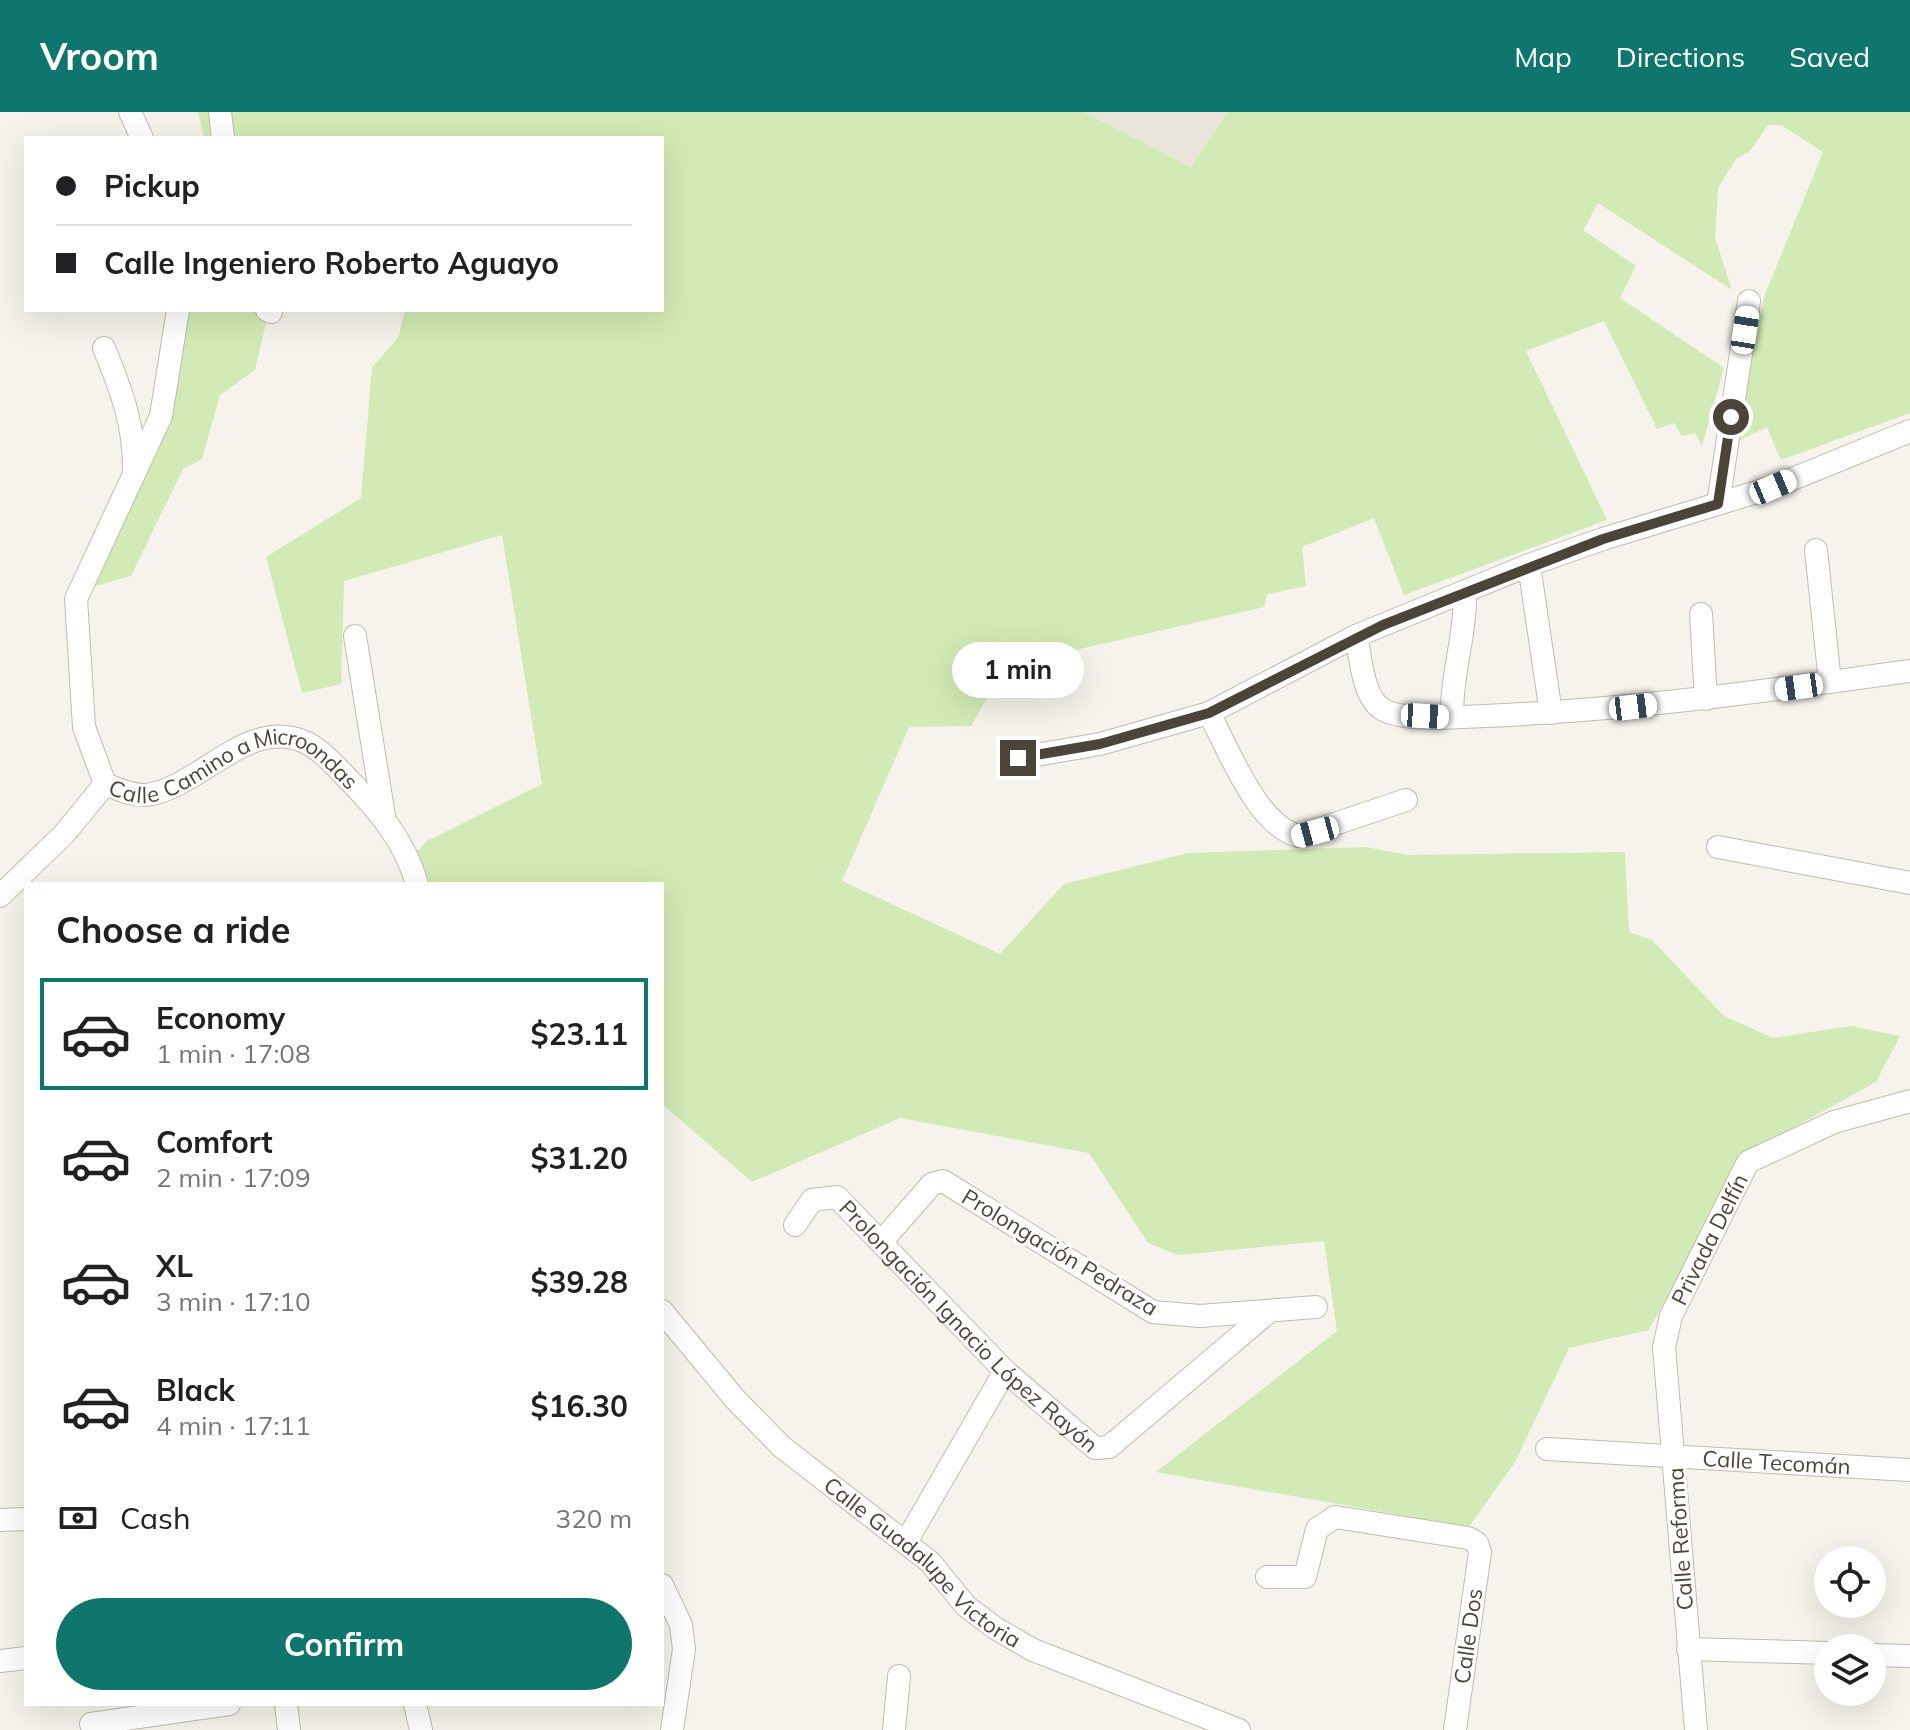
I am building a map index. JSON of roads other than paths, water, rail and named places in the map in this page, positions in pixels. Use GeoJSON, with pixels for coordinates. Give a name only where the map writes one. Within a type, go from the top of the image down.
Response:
{"type":"FeatureCollection","features":[{"type":"Feature","properties":{"kind":"street"},"geometry":{"type":"LineString","coordinates":[[130,112],[141,136]]}},
{"type":"Feature","properties":{"kind":"street"},"geometry":{"type":"LineString","coordinates":[[220,112],[223,136]]}},
{"type":"Feature","properties":{"kind":"street"},"geometry":{"type":"LineString","coordinates":[[1718,504],[1749,301]]}},
{"type":"Feature","properties":{"kind":"street","name":"Calle Camino a Microondas"},"geometry":{"type":"LineString","coordinates":[[178,312],[161,416],[134,480],[76,599],[84,727],[105,784],[144,795],[197,775],[234,750],[283,736],[306,742],[328,759],[384,816],[411,864],[416,882]]}},
{"type":"Feature","properties":{"kind":"street"},"geometry":{"type":"LineString","coordinates":[[104,348],[128,413],[134,445],[134,480]]}},
{"type":"Feature","properties":{"kind":"street"},"geometry":{"type":"LineString","coordinates":[[1018,758],[1100,744],[1209,713],[1356,636],[1529,565],[1773,487],[1910,431]]}},
{"type":"Feature","properties":{"kind":"street"},"geometry":{"type":"LineString","coordinates":[[1816,550],[1830,682]]}},
{"type":"Feature","properties":{"kind":"street"},"geometry":{"type":"LineString","coordinates":[[1529,565],[1551,713]]}},
{"type":"Feature","properties":{"kind":"street"},"geometry":{"type":"LineString","coordinates":[[1452,717],[1452,681],[1466,628],[1465,592]]}},
{"type":"Feature","properties":{"kind":"street"},"geometry":{"type":"LineString","coordinates":[[1701,614],[1706,699]]}},
{"type":"Feature","properties":{"kind":"street"},"geometry":{"type":"LineString","coordinates":[[355,636],[384,816]]}},
{"type":"Feature","properties":{"kind":"street"},"geometry":{"type":"LineString","coordinates":[[1356,636],[1368,691],[1375,703],[1397,714],[1452,717],[1551,713],[1706,699],[1910,671]]}},
{"type":"Feature","properties":{"kind":"street"},"geometry":{"type":"LineString","coordinates":[[1209,713],[1250,791],[1282,832],[1299,836],[1406,800]]}},
{"type":"Feature","properties":{"kind":"street"},"geometry":{"type":"LineString","coordinates":[[0,896],[65,833],[105,784]]}},
{"type":"Feature","properties":{"kind":"street"},"geometry":{"type":"LineString","coordinates":[[1718,847],[1910,883]]}},
{"type":"Feature","properties":{"kind":"street","name":"Privada Delfín"},"geometry":{"type":"LineString","coordinates":[[1664,1347],[1671,1316],[1748,1162],[1834,1122],[1910,1101]]}},
{"type":"Feature","properties":{"kind":"street","name":"Prolongación Pedraza"},"geometry":{"type":"LineString","coordinates":[[882,1241],[932,1184],[943,1181],[1153,1312],[1200,1316],[1266,1314],[1316,1307]]}},
{"type":"Feature","properties":{"kind":"street","name":"Prolongación Ignacio López Rayón"},"geometry":{"type":"LineString","coordinates":[[795,1225],[812,1200],[837,1197],[1005,1371],[1095,1448],[1109,1447],[1266,1314]]}},
{"type":"Feature","properties":{"kind":"street","name":"Calle Guadalupe Victoria"},"geometry":{"type":"LineString","coordinates":[[664,1313],[735,1399],[782,1447],[930,1562],[966,1606],[995,1628],[1033,1650],[1239,1730]]}},
{"type":"Feature","properties":{"kind":"street","name":"Calle Reforma"},"geometry":{"type":"LineString","coordinates":[[1664,1347],[1696,1730]]}},
{"type":"Feature","properties":{"kind":"street"},"geometry":{"type":"LineString","coordinates":[[906,1542],[1005,1371]]}},
{"type":"Feature","properties":{"kind":"street","name":"Calle Tecomán"},"geometry":{"type":"LineString","coordinates":[[1547,1449],[1910,1470]]}},
{"type":"Feature","properties":{"kind":"street","name":"Calle Dos"},"geometry":{"type":"LineString","coordinates":[[1267,1577],[1305,1577],[1317,1529],[1335,1517],[1468,1538],[1477,1543],[1480,1552],[1455,1730]]}},
{"type":"Feature","properties":{"kind":"street"},"geometry":{"type":"LineString","coordinates":[[0,1520],[24,1519]]}},
{"type":"Feature","properties":{"kind":"street"},"geometry":{"type":"LineString","coordinates":[[664,1589],[681,1625],[684,1649],[672,1730]]}},
{"type":"Feature","properties":{"kind":"street"},"geometry":{"type":"LineString","coordinates":[[1688,1649],[1814,1653]]}},
{"type":"Feature","properties":{"kind":"street"},"geometry":{"type":"LineString","coordinates":[[1886,1655],[1910,1656]]}},
{"type":"Feature","properties":{"kind":"street"},"geometry":{"type":"LineString","coordinates":[[0,1661],[24,1658]]}},
{"type":"Feature","properties":{"kind":"street"},"geometry":{"type":"LineString","coordinates":[[894,1730],[899,1676]]}},
{"type":"Feature","properties":{"kind":"street"},"geometry":{"type":"LineString","coordinates":[[91,1719],[205,1706]]}},
{"type":"Feature","properties":{"kind":"street"},"geometry":{"type":"LineString","coordinates":[[286,1706],[289,1730]]}},
{"type":"Feature","properties":{"kind":"street"},"geometry":{"type":"LineString","coordinates":[[415,1706],[421,1730]]}}]}
